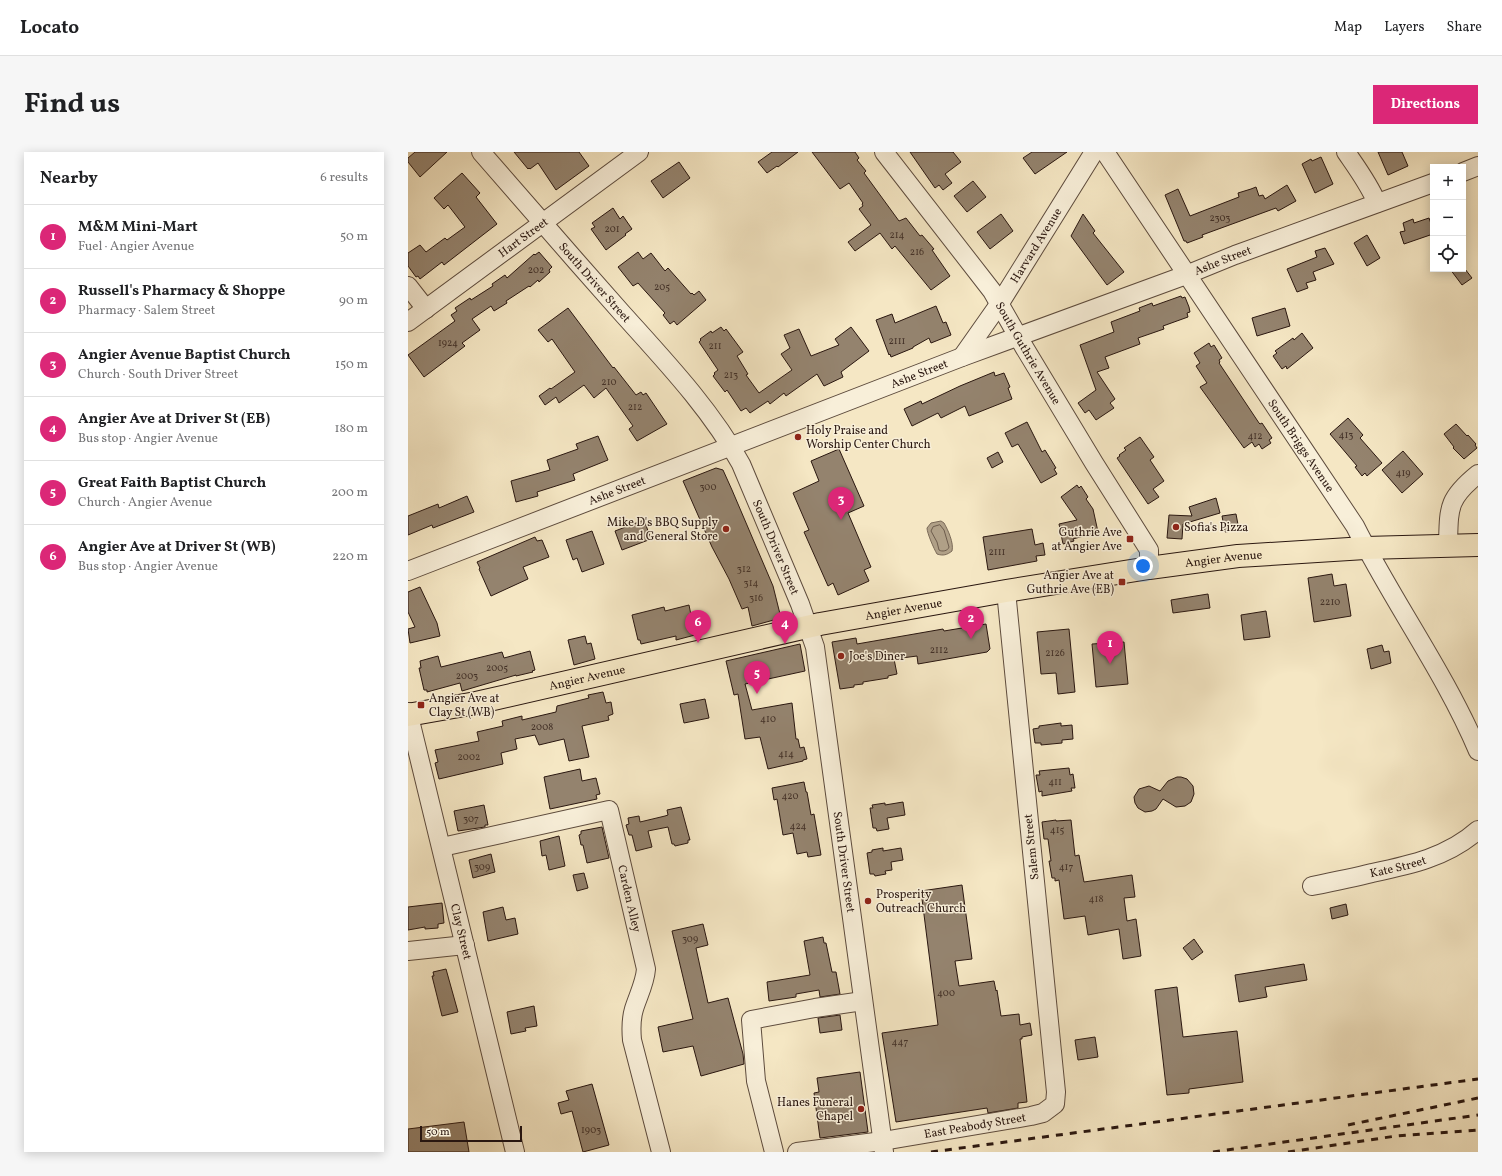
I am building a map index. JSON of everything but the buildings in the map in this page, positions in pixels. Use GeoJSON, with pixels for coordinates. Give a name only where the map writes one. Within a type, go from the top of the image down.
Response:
{"type":"FeatureCollection","features":[{"type":"Feature","properties":{"kind":"main road","name":"Angier Avenue"},"geometry":{"type":"LineString","coordinates":[[408,714],[476,703],[786,633],[809,626],[1006,590],[1238,556],[1365,548],[1478,545]]}},
{"type":"Feature","properties":{"kind":"street","name":"South Driver Street"},"geometry":{"type":"LineString","coordinates":[[481,152],[668,365],[708,413],[731,446],[741,464],[768,526],[809,626],[815,647],[884,1147]]}},
{"type":"Feature","properties":{"kind":"street","name":"Hart Street"},"geometry":{"type":"LineString","coordinates":[[408,322],[639,152]]}},
{"type":"Feature","properties":{"kind":"street","name":"South Guthrie Avenue"},"geometry":{"type":"LineString","coordinates":[[884,152],[1000,303],[1094,463],[1149,550],[1149,568]]}},
{"type":"Feature","properties":{"kind":"street","name":"Harvard Avenue"},"geometry":{"type":"LineString","coordinates":[[962,357],[1000,303],[1094,152]]}},
{"type":"Feature","properties":{"kind":"street","name":"South Briggs Avenue"},"geometry":{"type":"LineString","coordinates":[[1105,152],[1350,520],[1426,652],[1471,718],[1478,751]]}},
{"type":"Feature","properties":{"kind":"street"},"geometry":{"type":"LineString","coordinates":[[1346,152],[1365,179],[1372,191],[1376,203]]}},
{"type":"Feature","properties":{"kind":"street"},"geometry":{"type":"LineString","coordinates":[[1466,171],[1478,166]]}},
{"type":"Feature","properties":{"kind":"street","name":"Ashe Street"},"geometry":{"type":"LineString","coordinates":[[408,571],[962,357],[1430,184]]}},
{"type":"Feature","properties":{"kind":"street"},"geometry":{"type":"LineString","coordinates":[[408,286],[426,309]]}},
{"type":"Feature","properties":{"kind":"street"},"geometry":{"type":"LineString","coordinates":[[1448,546],[1449,511],[1452,502],[1459,491],[1478,474]]}},
{"type":"Feature","properties":{"kind":"street","name":"Salem Street"},"geometry":{"type":"LineString","coordinates":[[1006,590],[1056,1092],[1055,1104]]}},
{"type":"Feature","properties":{"kind":"street","name":"Clay Street"},"geometry":{"type":"LineString","coordinates":[[408,714],[442,847],[515,1152]]}},
{"type":"Feature","properties":{"kind":"street","name":"Carden Alley"},"geometry":{"type":"LineString","coordinates":[[442,847],[608,810],[646,969],[645,978],[633,1011],[631,1026],[632,1040],[661,1152]]}},
{"type":"Feature","properties":{"kind":"street","name":"Kate Street"},"geometry":{"type":"LineString","coordinates":[[1312,886],[1409,865],[1443,853],[1470,838],[1478,830]]}},
{"type":"Feature","properties":{"kind":"street"},"geometry":{"type":"LineString","coordinates":[[408,951],[465,944]]}},
{"type":"Feature","properties":{"kind":"street"},"geometry":{"type":"LineString","coordinates":[[774,1152],[756,1081],[751,1020],[863,1001]]}},
{"type":"Feature","properties":{"kind":"street","name":"East Peabody Street"},"geometry":{"type":"LineString","coordinates":[[797,1152],[884,1147],[1043,1113],[1055,1104]]}},
{"type":"Feature","properties":{"kind":"water"},"geometry":{"type":"Polygon","coordinates":[[[941,521],[944,523],[949,533],[952,548],[952,551],[943,555],[937,554],[929,537],[927,528],[931,523],[941,521]]]}},
{"type":"Feature","properties":{"kind":"railway"},"geometry":{"type":"LineString","coordinates":[[931,1152],[1478,1079]]}},
{"type":"Feature","properties":{"kind":"railway"},"geometry":{"type":"LineString","coordinates":[[1348,1125],[1478,1098]]}},
{"type":"Feature","properties":{"kind":"railway"},"geometry":{"type":"LineString","coordinates":[[1213,1152],[1478,1115]]}},
{"type":"Feature","properties":{"kind":"railway"},"geometry":{"type":"LineString","coordinates":[[1288,1152],[1396,1136],[1478,1130]]}},
{"type":"Feature","properties":{"kind":"place","name":"Holy Praise and Worship Center Church"},"geometry":{"type":"Point","coordinates":[798,437]}},
{"type":"Feature","properties":{"kind":"place","name":"Angier Avenue Baptist Church"},"geometry":{"type":"Point","coordinates":[841,520]}},
{"type":"Feature","properties":{"kind":"place","name":"Sofia's Pizza"},"geometry":{"type":"Point","coordinates":[1176,527]}},
{"type":"Feature","properties":{"kind":"place","name":"Mike D's BBQ Supply and General Store"},"geometry":{"type":"Point","coordinates":[726,529]}},
{"type":"Feature","properties":{"kind":"place","name":"Guthrie Ave at Angier Ave"},"geometry":{"type":"Point","coordinates":[1130,539]}},
{"type":"Feature","properties":{"kind":"place","name":"Angier Ave at Guthrie Ave (EB)"},"geometry":{"type":"Point","coordinates":[1122,582]}},
{"type":"Feature","properties":{"kind":"place","name":"Russell's Pharmacy & Shoppe"},"geometry":{"type":"Point","coordinates":[971,639]}},
{"type":"Feature","properties":{"kind":"place","name":"Angier Ave at Driver St (WB)"},"geometry":{"type":"Point","coordinates":[698,643]}},
{"type":"Feature","properties":{"kind":"place","name":"Angier Ave at Driver St (EB)"},"geometry":{"type":"Point","coordinates":[785,644]}},
{"type":"Feature","properties":{"kind":"place","name":"Joe's Diner"},"geometry":{"type":"Point","coordinates":[841,656]}},
{"type":"Feature","properties":{"kind":"place","name":"M&M Mini-Mart"},"geometry":{"type":"Point","coordinates":[1110,664]}},
{"type":"Feature","properties":{"kind":"place","name":"Great Faith Baptist Church"},"geometry":{"type":"Point","coordinates":[757,694]}},
{"type":"Feature","properties":{"kind":"place","name":"Angier Ave at Clay St (WB)"},"geometry":{"type":"Point","coordinates":[421,705]}},
{"type":"Feature","properties":{"kind":"place","name":"Prosperity Outreach Church"},"geometry":{"type":"Point","coordinates":[868,901]}},
{"type":"Feature","properties":{"kind":"place","name":"Hanes Funeral Chapel"},"geometry":{"type":"Point","coordinates":[861,1109]}}]}
